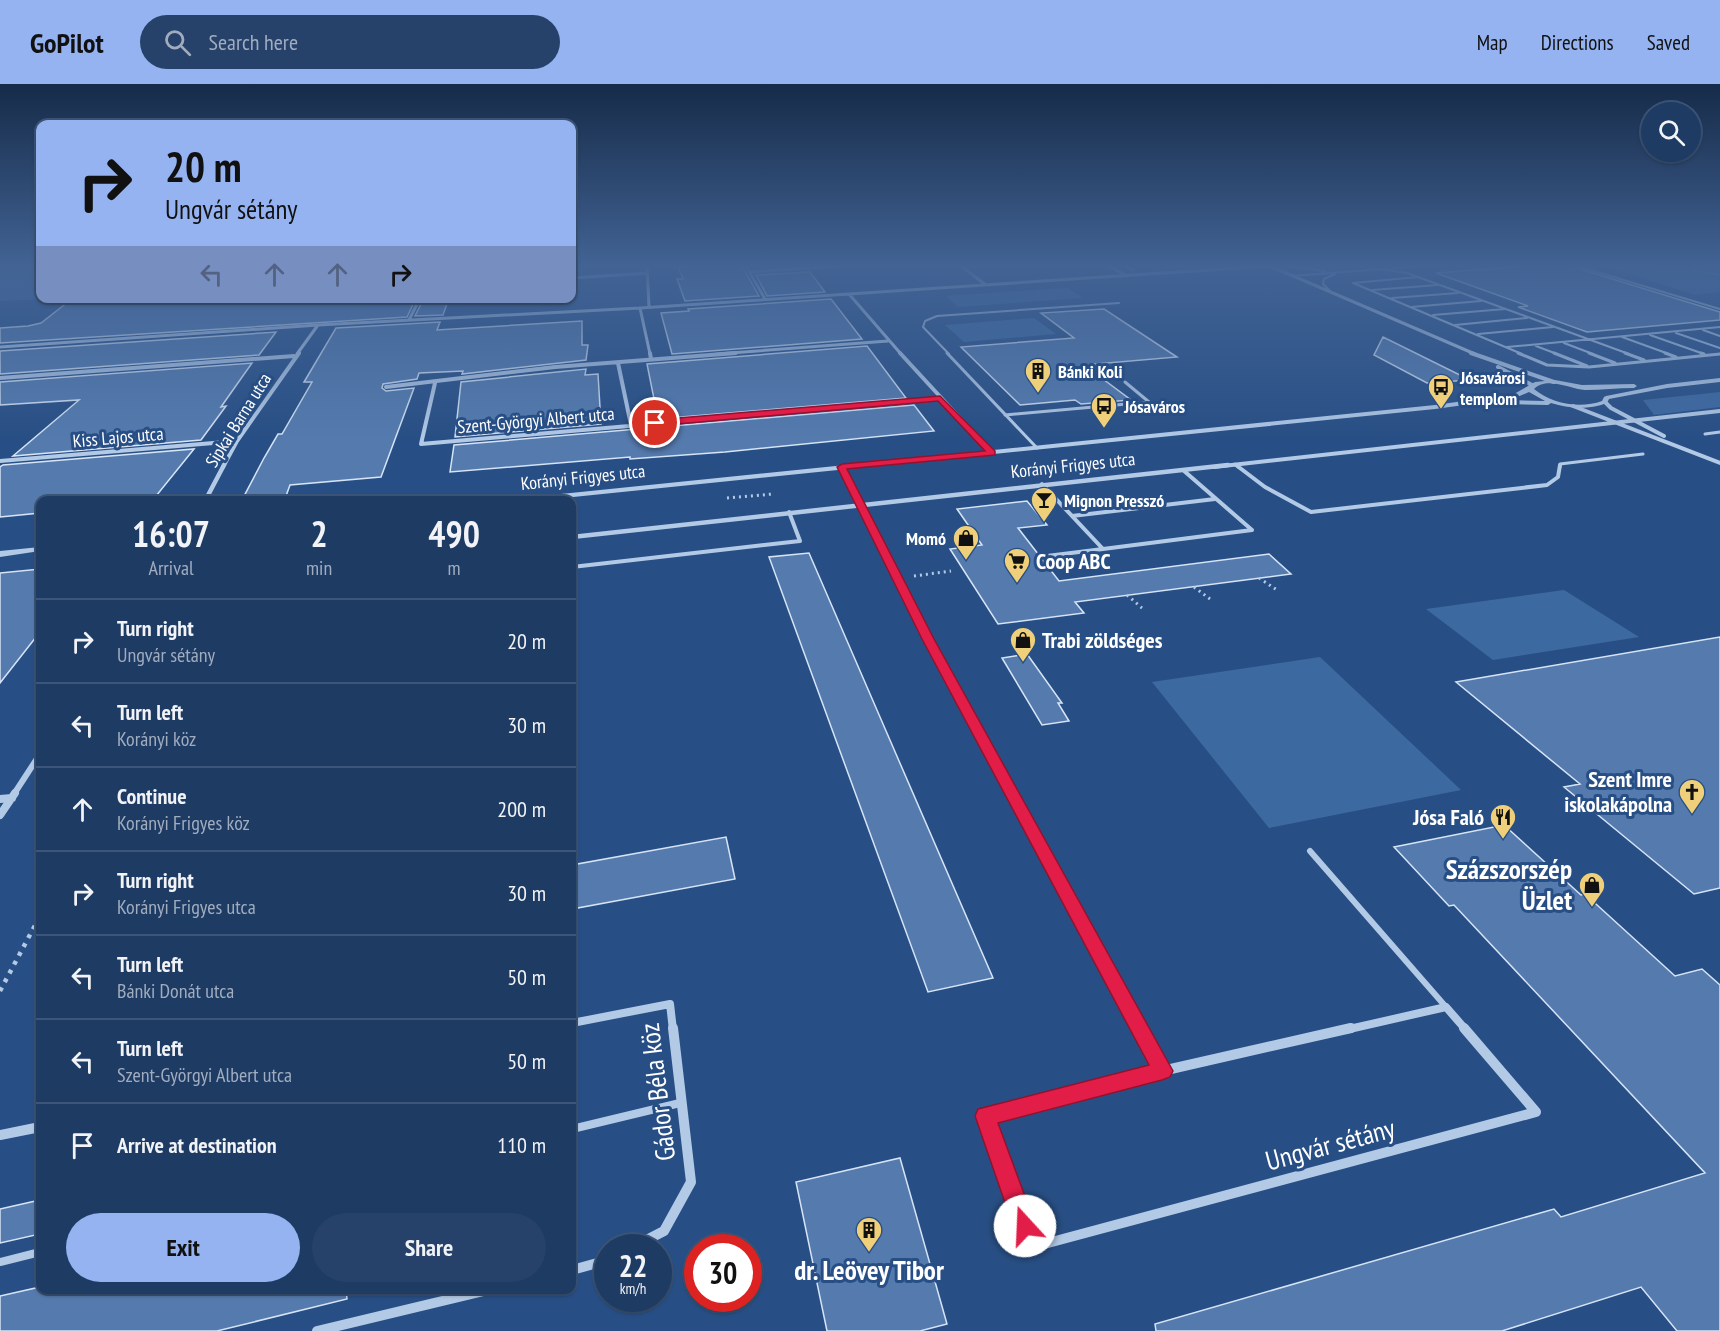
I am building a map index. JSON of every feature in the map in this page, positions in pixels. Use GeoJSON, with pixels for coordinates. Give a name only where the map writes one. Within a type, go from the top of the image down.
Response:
{"type":"FeatureCollection","features":[{"type":"Feature","properties":{"kind":"street"},"geometry":{"type":"LineString","coordinates":[[0,347],[333,324]]}},
{"type":"Feature","properties":{"kind":"street"},"geometry":{"type":"LineString","coordinates":[[643,324],[651,359]]}},
{"type":"Feature","properties":{"kind":"street"},"geometry":{"type":"LineString","coordinates":[[874,324],[940,399],[992,453]]}},
{"type":"Feature","properties":{"kind":"street"},"geometry":{"type":"LineString","coordinates":[[1404,324],[1521,378],[1541,397],[1561,403],[1589,406],[1667,386]]}},
{"type":"Feature","properties":{"kind":"street","name":"Sipkai Barna utca"},"geometry":{"type":"LineString","coordinates":[[208,496],[237,441],[294,356],[318,325]]}},
{"type":"Feature","properties":{"kind":"street"},"geometry":{"type":"LineString","coordinates":[[386,387],[651,359],[888,341]]}},
{"type":"Feature","properties":{"kind":"street"},"geometry":{"type":"LineString","coordinates":[[1471,353],[1554,382],[1582,387],[1667,386],[1720,380]]}},
{"type":"Feature","properties":{"kind":"street"},"geometry":{"type":"LineString","coordinates":[[0,378],[294,356]]}},
{"type":"Feature","properties":{"kind":"street"},"geometry":{"type":"LineString","coordinates":[[618,363],[631,425]]}},
{"type":"Feature","properties":{"kind":"street","name":"Korányi Frigyes utca"},"geometry":{"type":"LineString","coordinates":[[561,496],[1480,402],[1515,396],[1531,388],[1554,382]]}},
{"type":"Feature","properties":{"kind":"street","name":"Szent-Györgyi Albert utca"},"geometry":{"type":"LineString","coordinates":[[435,383],[421,444],[940,399]]}},
{"type":"Feature","properties":{"kind":"street"},"geometry":{"type":"LineString","coordinates":[[1582,387],[1606,400]]}},
{"type":"Feature","properties":{"kind":"street","name":"Korányi Frigyes utca"},"geometry":{"type":"LineString","coordinates":[[1606,400],[1634,420],[1720,463]]}},
{"type":"Feature","properties":{"kind":"street","name":"Korányi Frigyes utca"},"geometry":{"type":"LineString","coordinates":[[1480,402],[1561,403],[1689,449]]}},
{"type":"Feature","properties":{"kind":"street","name":"Korányi Frigyes utca"},"geometry":{"type":"LineString","coordinates":[[576,537],[1720,411]]}},
{"type":"Feature","properties":{"kind":"street","name":"Kiss Lajos utca"},"geometry":{"type":"LineString","coordinates":[[0,460],[237,441]]}},
{"type":"Feature","properties":{"kind":"street"},"geometry":{"type":"LineString","coordinates":[[842,467],[897,578],[1092,945],[1162,1071]]}},
{"type":"Feature","properties":{"kind":"street"},"geometry":{"type":"LineString","coordinates":[[0,554],[36,550]]}},
{"type":"Feature","properties":{"kind":"street"},"geometry":{"type":"LineString","coordinates":[[0,815],[36,760]]}},
{"type":"Feature","properties":{"kind":"street"},"geometry":{"type":"LineString","coordinates":[[0,799],[12,798]]}},
{"type":"Feature","properties":{"kind":"street","name":"Gádor Béla köz"},"geometry":{"type":"LineString","coordinates":[[576,1022],[670,1004],[691,1182],[664,1231],[658,1234]]}},
{"type":"Feature","properties":{"kind":"street","name":"Ungvár sétány"},"geometry":{"type":"LineString","coordinates":[[1446,1006],[1536,1112],[1033,1247],[985,1116],[1162,1071],[1446,1006]]}},
{"type":"Feature","properties":{"kind":"street"},"geometry":{"type":"LineString","coordinates":[[0,1135],[36,1128]]}},
{"type":"Feature","properties":{"kind":"street"},"geometry":{"type":"LineString","coordinates":[[576,1269],[594,1264]]}},
{"type":"Feature","properties":{"kind":"street"},"geometry":{"type":"LineString","coordinates":[[317,1331],[471,1294]]}},
{"type":"Feature","properties":{"kind":"lane"},"geometry":{"type":"LineString","coordinates":[[924,324],[923,327],[1037,448]]}},
{"type":"Feature","properties":{"kind":"lane"},"geometry":{"type":"LineString","coordinates":[[1452,325],[1461,324]]}},
{"type":"Feature","properties":{"kind":"lane"},"geometry":{"type":"LineString","coordinates":[[1548,324],[1648,361]]}},
{"type":"Feature","properties":{"kind":"lane"},"geometry":{"type":"LineString","coordinates":[[1452,325],[1547,365],[1589,367],[1720,354]]}},
{"type":"Feature","properties":{"kind":"lane"},"geometry":{"type":"LineString","coordinates":[[1475,334],[1556,327]]}},
{"type":"Feature","properties":{"kind":"lane"},"geometry":{"type":"LineString","coordinates":[[1504,347],[1720,327]]}},
{"type":"Feature","properties":{"kind":"lane"},"geometry":{"type":"LineString","coordinates":[[1700,329],[1720,336]]}},
{"type":"Feature","properties":{"kind":"lane"},"geometry":{"type":"LineString","coordinates":[[1674,332],[1720,348]]}},
{"type":"Feature","properties":{"kind":"lane"},"geometry":{"type":"LineString","coordinates":[[1647,334],[1707,355]]}},
{"type":"Feature","properties":{"kind":"lane"},"geometry":{"type":"LineString","coordinates":[[1620,336],[1678,358]]}},
{"type":"Feature","properties":{"kind":"lane"},"geometry":{"type":"LineString","coordinates":[[1562,342],[1618,364]]}},
{"type":"Feature","properties":{"kind":"lane"},"geometry":{"type":"LineString","coordinates":[[1534,345],[1589,367]]}},
{"type":"Feature","properties":{"kind":"lane"},"geometry":{"type":"LineString","coordinates":[[1005,415],[1149,402],[1125,382]]}},
{"type":"Feature","properties":{"kind":"lane"},"geometry":{"type":"LineString","coordinates":[[1705,434],[1720,432]]}},
{"type":"Feature","properties":{"kind":"lane"},"geometry":{"type":"LineString","coordinates":[[1235,464],[1265,487],[1311,512],[1546,485],[1558,477],[1560,464],[1643,454]]}},
{"type":"Feature","properties":{"kind":"lane"},"geometry":{"type":"LineString","coordinates":[[1047,556],[1252,530],[1183,470]]}},
{"type":"Feature","properties":{"kind":"lane"},"geometry":{"type":"LineString","coordinates":[[1042,484],[1103,549]]}},
{"type":"Feature","properties":{"kind":"lane"},"geometry":{"type":"LineString","coordinates":[[1071,516],[1215,499]]}},
{"type":"Feature","properties":{"kind":"lane"},"geometry":{"type":"LineString","coordinates":[[576,567],[800,541],[789,512]]}},
{"type":"Feature","properties":{"kind":"lane"},"geometry":{"type":"LineString","coordinates":[[1310,851],[1446,1006]]}},
{"type":"Feature","properties":{"kind":"lane"},"geometry":{"type":"LineString","coordinates":[[576,1128],[680,1103]]}},
{"type":"Feature","properties":{"kind":"lane"},"geometry":{"type":"LineString","coordinates":[[0,1262],[36,1253]]}},
{"type":"Feature","properties":{"kind":"path"},"geometry":{"type":"LineString","coordinates":[[897,578],[951,571]]}},
{"type":"Feature","properties":{"kind":"path"},"geometry":{"type":"LineString","coordinates":[[1259,578],[1277,590]]}},
{"type":"Feature","properties":{"kind":"path"},"geometry":{"type":"LineString","coordinates":[[1194,586],[1210,599]]}},
{"type":"Feature","properties":{"kind":"path"},"geometry":{"type":"LineString","coordinates":[[1127,595],[1142,608]]}},
{"type":"Feature","properties":{"kind":"path"},"geometry":{"type":"LineString","coordinates":[[0,991],[36,924]]}},
{"type":"Feature","properties":{"kind":"shaded area"},"geometry":{"type":"Polygon","coordinates":[[[1043,324],[1056,334],[964,342],[945,325],[1043,324]]]}},
{"type":"Feature","properties":{"kind":"shaded area"},"geometry":{"type":"Polygon","coordinates":[[[1720,392],[1720,407],[1654,415],[1643,400],[1720,392]]]}},
{"type":"Feature","properties":{"kind":"shaded area"},"geometry":{"type":"Polygon","coordinates":[[[1564,590],[1639,637],[1493,660],[1426,609],[1564,590]]]}},
{"type":"Feature","properties":{"kind":"shaded area"},"geometry":{"type":"Polygon","coordinates":[[[1320,657],[1461,790],[1269,828],[1152,682],[1320,657]]]}},
{"type":"Feature","properties":{"kind":"building"},"geometry":{"type":"Polygon","coordinates":[[[294,324],[0,343],[0,328],[294,324]]]}},
{"type":"Feature","properties":{"kind":"building"},"geometry":{"type":"Polygon","coordinates":[[[439,324],[437,330],[531,324],[582,324],[582,345],[588,345],[586,360],[462,374],[463,371],[419,373],[417,379],[383,384],[382,388],[386,391],[414,388],[381,477],[290,485],[286,496],[244,496],[278,434],[282,434],[312,382],[304,382],[336,328],[439,324]]]}},
{"type":"Feature","properties":{"kind":"building"},"geometry":{"type":"Polygon","coordinates":[[[664,324],[851,324],[862,339],[672,354],[664,324]]]}},
{"type":"Feature","properties":{"kind":"building"},"geometry":{"type":"Polygon","coordinates":[[[1056,324],[1127,324],[1177,357],[1095,364],[1114,378],[1103,379],[1131,400],[1081,404],[1075,400],[1020,405],[961,347],[1074,338],[1056,324]]]}},
{"type":"Feature","properties":{"kind":"building"},"geometry":{"type":"Polygon","coordinates":[[[1565,324],[1674,324],[1587,332],[1565,324]]]}},
{"type":"Feature","properties":{"kind":"building"},"geometry":{"type":"Polygon","coordinates":[[[276,332],[259,355],[0,374],[0,351],[276,332]]]}},
{"type":"Feature","properties":{"kind":"building"},"geometry":{"type":"Polygon","coordinates":[[[1383,337],[1470,380],[1427,383],[1374,355],[1383,337]]]}},
{"type":"Feature","properties":{"kind":"building"},"geometry":{"type":"Polygon","coordinates":[[[867,346],[906,398],[658,419],[647,364],[867,346]]]}},
{"type":"Feature","properties":{"kind":"building"},"geometry":{"type":"Polygon","coordinates":[[[252,363],[221,407],[226,406],[201,440],[13,456],[79,400],[0,405],[0,382],[252,363]]]}},
{"type":"Feature","properties":{"kind":"building"},"geometry":{"type":"Polygon","coordinates":[[[586,369],[585,375],[598,374],[601,424],[455,437],[461,382],[586,369]]]}},
{"type":"Feature","properties":{"kind":"building"},"geometry":{"type":"Polygon","coordinates":[[[914,405],[934,431],[725,452],[630,459],[630,457],[450,472],[454,445],[914,405]]]}},
{"type":"Feature","properties":{"kind":"building"},"geometry":{"type":"Polygon","coordinates":[[[194,449],[156,496],[36,496],[36,513],[0,517],[0,467],[194,449]]]}},
{"type":"Feature","properties":{"kind":"building"},"geometry":{"type":"Polygon","coordinates":[[[1027,501],[1047,525],[1018,528],[1059,581],[1269,554],[1291,574],[1075,602],[1084,613],[998,624],[950,549],[982,545],[957,509],[1027,501]]]}},
{"type":"Feature","properties":{"kind":"building"},"geometry":{"type":"Polygon","coordinates":[[[809,553],[993,978],[928,992],[769,557],[809,553]]]}},
{"type":"Feature","properties":{"kind":"building"},"geometry":{"type":"Polygon","coordinates":[[[36,569],[36,637],[0,683],[0,573],[36,569]]]}},
{"type":"Feature","properties":{"kind":"building"},"geometry":{"type":"Polygon","coordinates":[[[1720,637],[1720,888],[1694,894],[1564,787],[1580,784],[1456,682],[1720,637]]]}},
{"type":"Feature","properties":{"kind":"building"},"geometry":{"type":"Polygon","coordinates":[[[1027,654],[1062,703],[1058,703],[1069,721],[1042,725],[1002,658],[1027,654]]]}},
{"type":"Feature","properties":{"kind":"building"},"geometry":{"type":"Polygon","coordinates":[[[1504,825],[1581,895],[1585,894],[1675,976],[1702,969],[1720,985],[1720,1331],[1677,1331],[1641,1287],[1502,1331],[1156,1331],[1155,1324],[1554,1209],[1561,1217],[1705,1173],[1454,905],[1449,906],[1394,847],[1504,825]]]}},
{"type":"Feature","properties":{"kind":"building"},"geometry":{"type":"Polygon","coordinates":[[[726,837],[735,879],[576,908],[576,864],[726,837]]]}},
{"type":"Feature","properties":{"kind":"building","name":"dr. Leövey Tibor"},"geometry":{"type":"Polygon","coordinates":[[[900,1158],[947,1324],[920,1331],[827,1331],[796,1182],[900,1158]]]}},
{"type":"Feature","properties":{"kind":"building"},"geometry":{"type":"Polygon","coordinates":[[[36,1201],[36,1235],[0,1243],[0,1209],[36,1201]]]}},
{"type":"Feature","properties":{"kind":"building"},"geometry":{"type":"Polygon","coordinates":[[[36,1288],[36,1294],[346,1294],[347,1299],[217,1331],[0,1331],[0,1296],[36,1288]]]}},
{"type":"Feature","properties":{"kind":"place","name":"Bánki Koli"},"geometry":{"type":"Point","coordinates":[1038,394]}},
{"type":"Feature","properties":{"kind":"place","name":"Jósavárosi templom"},"geometry":{"type":"Point","coordinates":[1441,410]}},
{"type":"Feature","properties":{"kind":"place","name":"Jósaváros"},"geometry":{"type":"Point","coordinates":[1104,429]}},
{"type":"Feature","properties":{"kind":"place","name":"Mignon Presszó"},"geometry":{"type":"Point","coordinates":[1044,523]}},
{"type":"Feature","properties":{"kind":"place","name":"Momó"},"geometry":{"type":"Point","coordinates":[966,561]}},
{"type":"Feature","properties":{"kind":"place","name":"Coop ABC"},"geometry":{"type":"Point","coordinates":[1017,584]}},
{"type":"Feature","properties":{"kind":"place","name":"Trabi zöldséges"},"geometry":{"type":"Point","coordinates":[1023,663]}},
{"type":"Feature","properties":{"kind":"place","name":"Szent Imre iskolakápolna"},"geometry":{"type":"Point","coordinates":[1692,815]}},
{"type":"Feature","properties":{"kind":"place","name":"Jósa Faló"},"geometry":{"type":"Point","coordinates":[1503,840]}},
{"type":"Feature","properties":{"kind":"place","name":"Százszorszép Üzlet"},"geometry":{"type":"Point","coordinates":[1592,908]}},
{"type":"Feature","properties":{"kind":"place","name":"dr. Leövey Tibor"},"geometry":{"type":"Point","coordinates":[869,1253]}},
{"type":"Feature","properties":{"kind":"route"},"geometry":{"type":"LineString","coordinates":[[655,423],[940,399],[992,453],[842,467],[928,639],[1162,1071],[985,1116],[1025,1226]]}}]}
